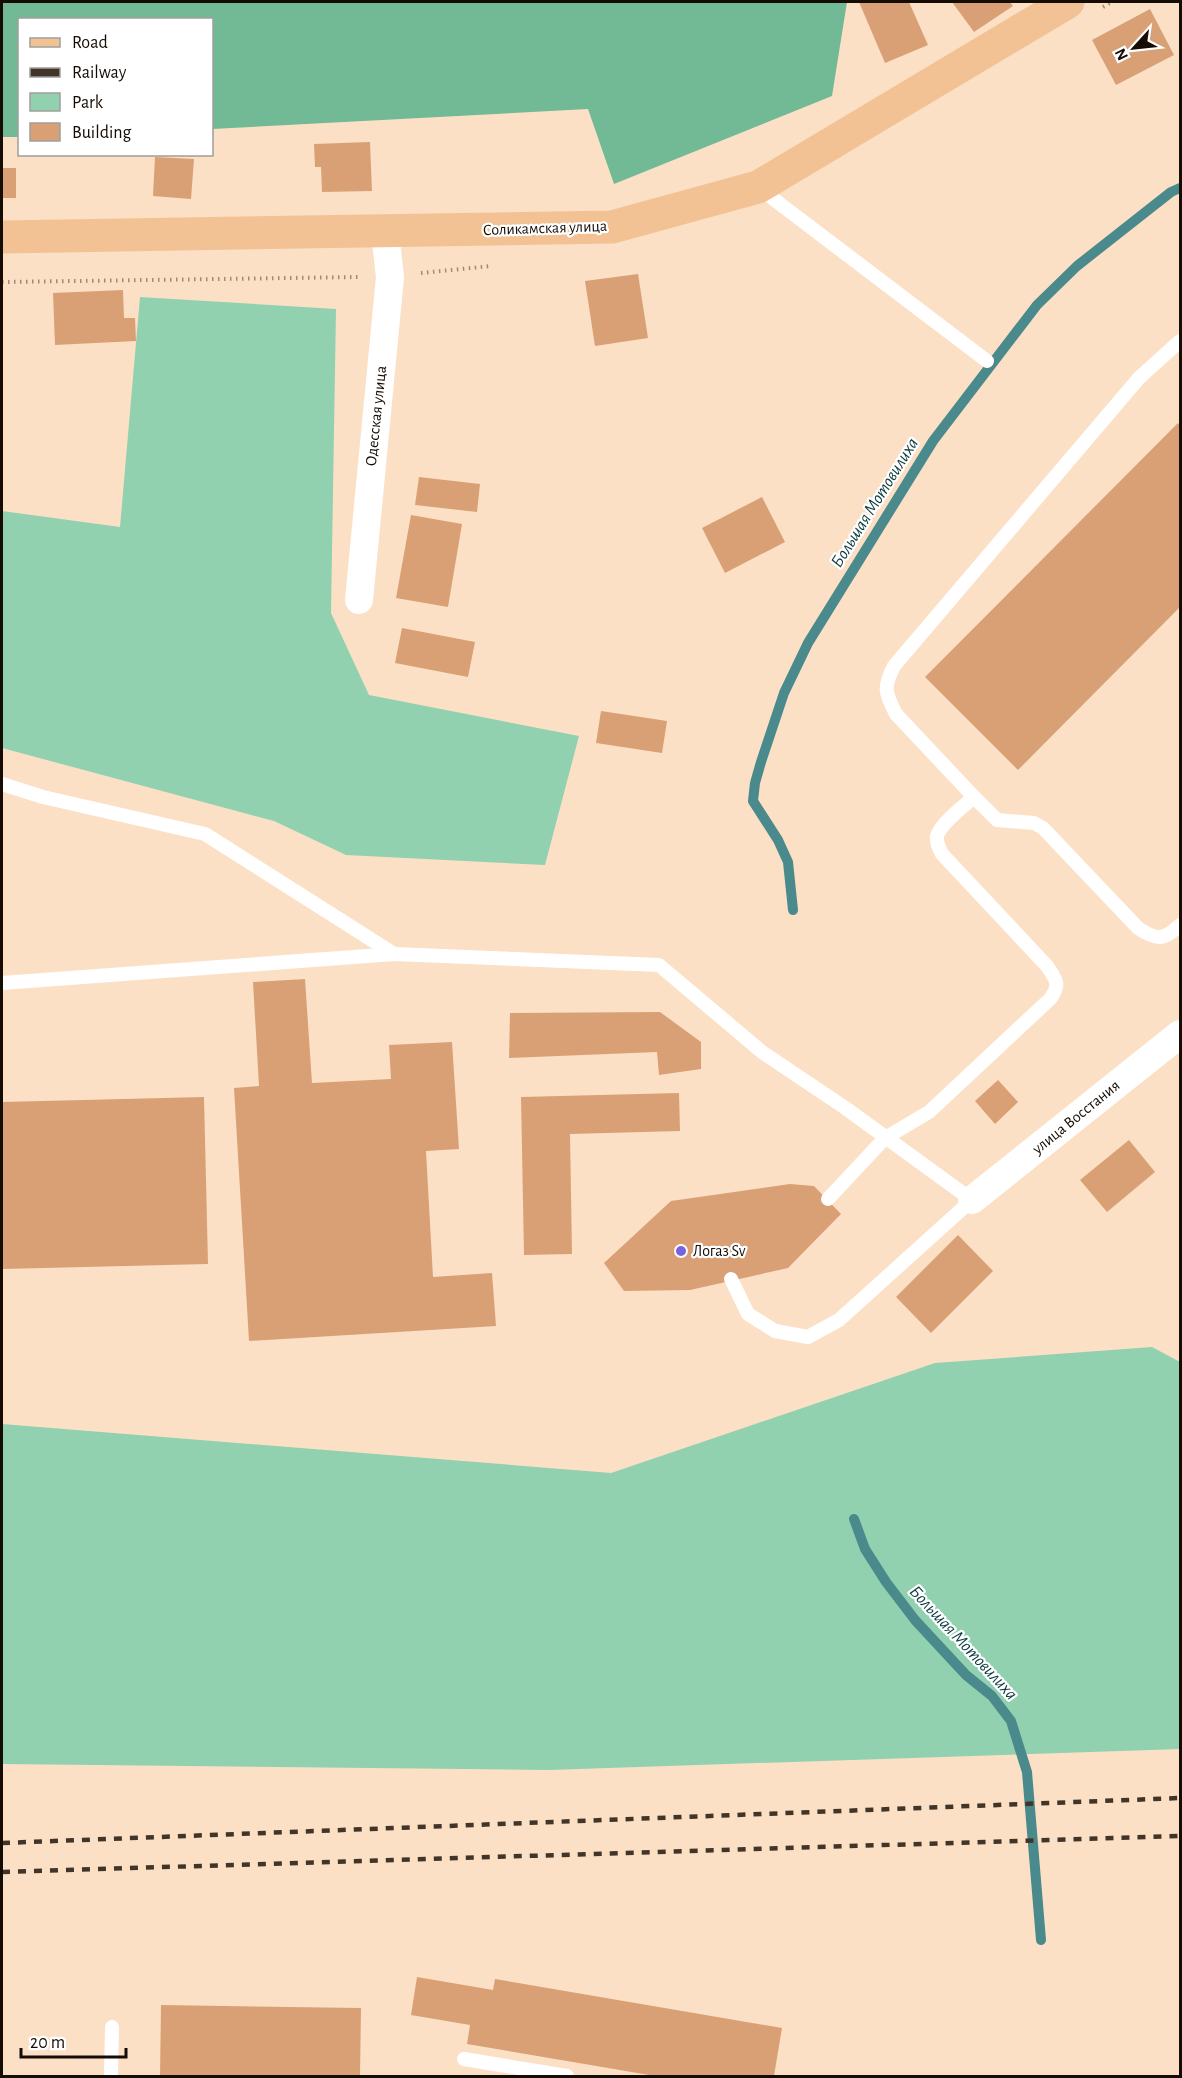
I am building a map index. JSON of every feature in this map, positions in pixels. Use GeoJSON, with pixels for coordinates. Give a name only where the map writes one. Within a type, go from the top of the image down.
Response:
{"type":"FeatureCollection","features":[{"type":"Feature","properties":{"kind":"main road","name":"Соликамская улица"},"geometry":{"type":"LineString","coordinates":[[2,237],[612,227],[758,187],[1068,2]]}},
{"type":"Feature","properties":{"kind":"street","name":"Одесская улица"},"geometry":{"type":"LineString","coordinates":[[358,600],[390,277],[385,232]]}},
{"type":"Feature","properties":{"kind":"street","name":"улица Восстания"},"geometry":{"type":"LineString","coordinates":[[972,1200],[1180,1034]]}},
{"type":"Feature","properties":{"kind":"lane"},"geometry":{"type":"LineString","coordinates":[[758,187],[987,361]]}},
{"type":"Feature","properties":{"kind":"lane"},"geometry":{"type":"LineString","coordinates":[[1180,341],[1139,378],[894,666],[885,682],[887,699],[896,714],[997,820],[1034,823],[1043,828],[1138,928],[1151,937],[1165,936],[1180,925]]}},
{"type":"Feature","properties":{"kind":"lane"},"geometry":{"type":"LineString","coordinates":[[2,784],[43,797],[205,834],[394,954]]}},
{"type":"Feature","properties":{"kind":"lane"},"geometry":{"type":"LineString","coordinates":[[828,1200],[885,1138],[929,1112],[1050,999],[1056,990],[1056,979],[1047,966],[942,854],[937,843],[937,834],[944,824],[974,797]]}},
{"type":"Feature","properties":{"kind":"lane"},"geometry":{"type":"LineString","coordinates":[[2,983],[394,954],[659,965],[762,1052],[972,1200],[839,1320],[808,1337],[775,1331],[748,1314],[731,1279]]}},
{"type":"Feature","properties":{"kind":"lane"},"geometry":{"type":"LineString","coordinates":[[111,2076],[112,2026]]}},
{"type":"Feature","properties":{"kind":"lane"},"geometry":{"type":"LineString","coordinates":[[464,2059],[567,2076]]}},
{"type":"Feature","properties":{"kind":"path"},"geometry":{"type":"LineString","coordinates":[[2,282],[390,277]]}},
{"type":"Feature","properties":{"kind":"green space"},"geometry":{"type":"Polygon","coordinates":[[[2,2],[847,2],[832,96],[614,184],[588,109],[213,129],[213,18],[18,18],[18,137],[2,137],[2,2]]]}},
{"type":"Feature","properties":{"kind":"green space"},"geometry":{"type":"Polygon","coordinates":[[[140,297],[336,309],[331,613],[369,695],[579,736],[545,865],[346,855],[274,821],[2,748],[2,511],[120,527],[140,297]]]}},
{"type":"Feature","properties":{"kind":"green space"},"geometry":{"type":"Polygon","coordinates":[[[1152,1347],[1180,1362],[1180,1749],[549,1770],[2,1764],[2,1424],[611,1473],[935,1363],[1152,1347]]]}},
{"type":"Feature","properties":{"kind":"building"},"geometry":{"type":"Polygon","coordinates":[[[859,2],[909,2],[928,45],[885,63],[859,2]]]}},
{"type":"Feature","properties":{"kind":"building"},"geometry":{"type":"Polygon","coordinates":[[[952,2],[1010,2],[1013,6],[974,32],[952,2]]]}},
{"type":"Feature","properties":{"kind":"building"},"geometry":{"type":"Polygon","coordinates":[[[1150,9],[1174,55],[1116,85],[1092,40],[1150,9]]]}},
{"type":"Feature","properties":{"kind":"building"},"geometry":{"type":"Polygon","coordinates":[[[370,142],[372,191],[322,192],[321,167],[315,167],[314,144],[370,142]]]}},
{"type":"Feature","properties":{"kind":"building"},"geometry":{"type":"Polygon","coordinates":[[[155,157],[194,159],[191,199],[153,196],[155,157]]]}},
{"type":"Feature","properties":{"kind":"building"},"geometry":{"type":"Polygon","coordinates":[[[2,168],[16,168],[16,198],[2,198],[2,168]]]}},
{"type":"Feature","properties":{"kind":"building"},"geometry":{"type":"Polygon","coordinates":[[[638,274],[648,338],[595,346],[585,281],[638,274]]]}},
{"type":"Feature","properties":{"kind":"building"},"geometry":{"type":"Polygon","coordinates":[[[123,290],[124,318],[135,318],[136,341],[55,345],[53,293],[123,290]]]}},
{"type":"Feature","properties":{"kind":"building"},"geometry":{"type":"Polygon","coordinates":[[[1178,423],[1180,426],[1180,607],[1018,770],[925,677],[1178,423]]]}},
{"type":"Feature","properties":{"kind":"building"},"geometry":{"type":"Polygon","coordinates":[[[419,477],[480,484],[477,512],[415,505],[419,477]]]}},
{"type":"Feature","properties":{"kind":"building"},"geometry":{"type":"Polygon","coordinates":[[[762,497],[785,542],[725,573],[702,528],[762,497]]]}},
{"type":"Feature","properties":{"kind":"building"},"geometry":{"type":"Polygon","coordinates":[[[411,515],[462,524],[448,607],[396,598],[411,515]]]}},
{"type":"Feature","properties":{"kind":"building"},"geometry":{"type":"Polygon","coordinates":[[[402,628],[475,642],[468,677],[395,663],[402,628]]]}},
{"type":"Feature","properties":{"kind":"building"},"geometry":{"type":"Polygon","coordinates":[[[601,711],[667,721],[662,753],[596,743],[601,711]]]}},
{"type":"Feature","properties":{"kind":"building"},"geometry":{"type":"Polygon","coordinates":[[[305,979],[312,1083],[391,1079],[389,1045],[452,1042],[459,1149],[426,1151],[433,1277],[492,1273],[496,1326],[249,1341],[234,1088],[259,1086],[253,982],[305,979]]]}},
{"type":"Feature","properties":{"kind":"building"},"geometry":{"type":"Polygon","coordinates":[[[660,1012],[701,1042],[701,1069],[659,1075],[657,1052],[509,1058],[510,1013],[660,1012]]]}},
{"type":"Feature","properties":{"kind":"building"},"geometry":{"type":"Polygon","coordinates":[[[998,1080],[1018,1102],[995,1124],[975,1101],[998,1080]]]}},
{"type":"Feature","properties":{"kind":"building"},"geometry":{"type":"Polygon","coordinates":[[[679,1093],[680,1131],[570,1134],[572,1254],[524,1255],[521,1097],[679,1093]]]}},
{"type":"Feature","properties":{"kind":"building"},"geometry":{"type":"Polygon","coordinates":[[[204,1097],[208,1264],[2,1269],[2,1102],[204,1097]]]}},
{"type":"Feature","properties":{"kind":"building"},"geometry":{"type":"Polygon","coordinates":[[[1129,1140],[1155,1172],[1107,1212],[1080,1180],[1129,1140]]]}},
{"type":"Feature","properties":{"kind":"building"},"geometry":{"type":"Polygon","coordinates":[[[790,1184],[814,1186],[841,1214],[788,1268],[690,1290],[624,1291],[604,1263],[671,1201],[790,1184]]]}},
{"type":"Feature","properties":{"kind":"building"},"geometry":{"type":"Polygon","coordinates":[[[958,1235],[993,1271],[931,1333],[896,1297],[958,1235]]]}},
{"type":"Feature","properties":{"kind":"building"},"geometry":{"type":"Polygon","coordinates":[[[417,1977],[493,1990],[495,1979],[782,2028],[774,2076],[655,2076],[467,2044],[470,2025],[411,2015],[417,1977]]]}},
{"type":"Feature","properties":{"kind":"building"},"geometry":{"type":"Polygon","coordinates":[[[161,2005],[361,2008],[360,2076],[160,2076],[161,2005]]]}},
{"type":"Feature","properties":{"kind":"waterway","name":"Большая Мотовилиха"},"geometry":{"type":"LineString","coordinates":[[793,910],[788,862],[778,840],[753,801],[761,762],[784,693],[808,643],[933,441],[1037,305],[1077,266],[1171,192],[1180,188]]}},
{"type":"Feature","properties":{"kind":"waterway","name":"Большая Мотовилиха"},"geometry":{"type":"LineString","coordinates":[[854,1519],[865,1549],[886,1582],[915,1620],[966,1675],[992,1696],[1011,1721],[1027,1772],[1041,1940]]}},
{"type":"Feature","properties":{"kind":"railway"},"geometry":{"type":"LineString","coordinates":[[2,1843],[1180,1798]]}},
{"type":"Feature","properties":{"kind":"railway"},"geometry":{"type":"LineString","coordinates":[[2,1872],[1180,1836]]}},
{"type":"Feature","properties":{"kind":"place","name":"Логаз Sv"},"geometry":{"type":"Point","coordinates":[681,1251]}}]}
